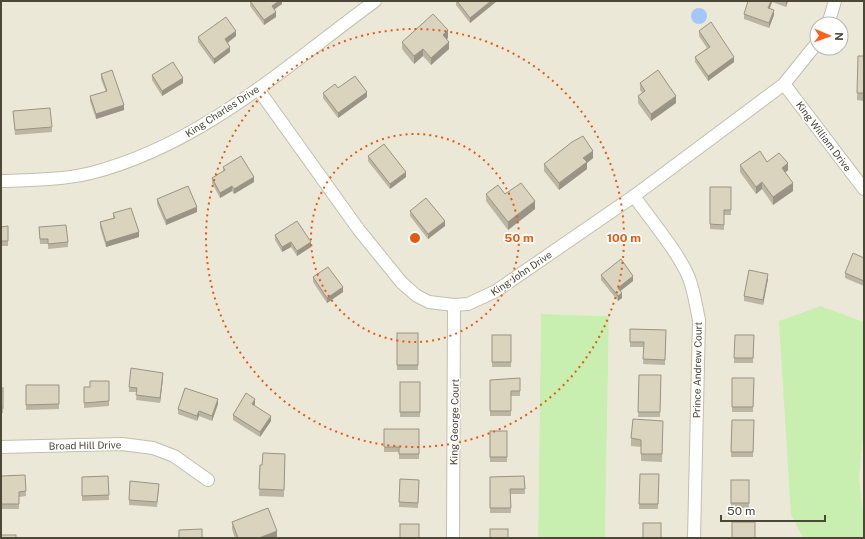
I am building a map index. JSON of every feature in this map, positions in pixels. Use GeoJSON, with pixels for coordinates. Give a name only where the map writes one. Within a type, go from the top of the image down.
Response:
{"type":"FeatureCollection","features":[{"type":"Feature","properties":{"kind":"street","name":"King Charles Drive"},"geometry":{"type":"LineString","coordinates":[[1,181],[57,178],[91,173],[118,164],[181,138],[212,120],[258,89],[375,1]]}},
{"type":"Feature","properties":{"kind":"street"},"geometry":{"type":"LineString","coordinates":[[830,16],[835,1]]}},
{"type":"Feature","properties":{"kind":"street","name":"King John Drive"},"geometry":{"type":"LineString","coordinates":[[258,89],[359,230],[402,283],[417,296],[429,302],[454,305],[468,304],[496,291],[634,196],[784,84],[809,53]]}},
{"type":"Feature","properties":{"kind":"street","name":"King William Drive"},"geometry":{"type":"LineString","coordinates":[[784,84],[864,189]]}},
{"type":"Feature","properties":{"kind":"street","name":"Prince Andrew Court"},"geometry":{"type":"LineString","coordinates":[[634,196],[683,265],[689,278],[699,320],[694,538]]}},
{"type":"Feature","properties":{"kind":"street","name":"King George Court"},"geometry":{"type":"LineString","coordinates":[[453,538],[454,305]]}},
{"type":"Feature","properties":{"kind":"street","name":"Broad Hill Drive"},"geometry":{"type":"LineString","coordinates":[[1,447],[122,444],[153,448],[174,456],[208,480]]}},
{"type":"Feature","properties":{"kind":"shaded area"},"geometry":{"type":"Polygon","coordinates":[[[1,1],[864,1],[864,322],[821,306],[791,515],[803,538],[605,538],[609,316],[541,314],[538,538],[1,538],[1,1]]]}},
{"type":"Feature","properties":{"kind":"shaded area"},"geometry":{"type":"Polygon","coordinates":[[[864,429],[864,519],[859,478],[864,429]]]}},
{"type":"Feature","properties":{"kind":"green space"},"geometry":{"type":"Polygon","coordinates":[[[821,306],[864,322],[864,429],[859,478],[864,519],[864,538],[803,538],[791,515],[779,321],[821,306]]]}},
{"type":"Feature","properties":{"kind":"green space"},"geometry":{"type":"Polygon","coordinates":[[[541,314],[609,316],[605,538],[538,538],[541,314]]]}},
{"type":"Feature","properties":{"kind":"water"},"geometry":{"type":"Polygon","coordinates":[[[696,8],[702,8],[707,13],[705,22],[702,24],[696,24],[691,19],[691,13],[696,8]]]}},
{"type":"Feature","properties":{"kind":"building"},"geometry":{"type":"Polygon","coordinates":[[[250,1],[279,1],[272,6],[276,12],[264,20],[250,1]]]}},
{"type":"Feature","properties":{"kind":"building"},"geometry":{"type":"Polygon","coordinates":[[[457,1],[491,1],[470,18],[457,1]]]}},
{"type":"Feature","properties":{"kind":"building"},"geometry":{"type":"Polygon","coordinates":[[[748,1],[771,1],[768,8],[774,10],[769,23],[744,14],[748,1]]]}},
{"type":"Feature","properties":{"kind":"building"},"geometry":{"type":"Polygon","coordinates":[[[433,14],[448,30],[443,35],[449,42],[431,58],[423,49],[414,56],[402,42],[433,14]]]}},
{"type":"Feature","properties":{"kind":"building"},"geometry":{"type":"Polygon","coordinates":[[[226,17],[236,31],[225,39],[230,47],[214,59],[198,37],[226,17]]]}},
{"type":"Feature","properties":{"kind":"building"},"geometry":{"type":"Polygon","coordinates":[[[711,22],[734,57],[708,76],[695,57],[710,47],[699,31],[711,22]]]}},
{"type":"Feature","properties":{"kind":"building"},"geometry":{"type":"Polygon","coordinates":[[[858,56],[864,56],[864,93],[857,93],[858,56]]]}},
{"type":"Feature","properties":{"kind":"building"},"geometry":{"type":"Polygon","coordinates":[[[173,62],[183,78],[162,91],[152,75],[173,62]]]}},
{"type":"Feature","properties":{"kind":"building"},"geometry":{"type":"Polygon","coordinates":[[[112,70],[124,105],[96,114],[90,96],[107,91],[101,74],[112,70]]]}},
{"type":"Feature","properties":{"kind":"building"},"geometry":{"type":"Polygon","coordinates":[[[658,70],[676,96],[651,114],[638,96],[645,91],[640,83],[658,70]]]}},
{"type":"Feature","properties":{"kind":"building"},"geometry":{"type":"Polygon","coordinates":[[[355,76],[367,92],[338,113],[323,93],[335,84],[338,88],[355,76]]]}},
{"type":"Feature","properties":{"kind":"building"},"geometry":{"type":"Polygon","coordinates":[[[50,108],[52,127],[15,130],[13,111],[50,108]]]}},
{"type":"Feature","properties":{"kind":"building"},"geometry":{"type":"Polygon","coordinates":[[[583,136],[593,151],[583,158],[587,162],[559,183],[544,164],[572,142],[583,136]]]}},
{"type":"Feature","properties":{"kind":"building"},"geometry":{"type":"Polygon","coordinates":[[[384,144],[406,172],[390,184],[368,156],[384,144]]]}},
{"type":"Feature","properties":{"kind":"building"},"geometry":{"type":"Polygon","coordinates":[[[760,151],[767,162],[779,153],[788,163],[782,168],[793,183],[773,197],[762,182],[756,187],[740,165],[760,151]]]}},
{"type":"Feature","properties":{"kind":"building"},"geometry":{"type":"Polygon","coordinates":[[[241,156],[254,177],[234,189],[232,186],[220,193],[212,178],[225,170],[223,167],[241,156]]]}},
{"type":"Feature","properties":{"kind":"building"},"geometry":{"type":"Polygon","coordinates":[[[521,183],[535,201],[508,222],[486,194],[498,185],[505,194],[521,183]]]}},
{"type":"Feature","properties":{"kind":"building"},"geometry":{"type":"Polygon","coordinates":[[[188,186],[197,207],[166,220],[157,199],[188,186]]]}},
{"type":"Feature","properties":{"kind":"building"},"geometry":{"type":"Polygon","coordinates":[[[710,187],[731,187],[731,210],[724,210],[724,225],[710,224],[710,187]]]}},
{"type":"Feature","properties":{"kind":"building"},"geometry":{"type":"Polygon","coordinates":[[[426,198],[445,221],[428,234],[410,211],[426,198]]]}},
{"type":"Feature","properties":{"kind":"building"},"geometry":{"type":"Polygon","coordinates":[[[131,208],[139,232],[106,242],[100,222],[115,218],[113,213],[131,208]]]}},
{"type":"Feature","properties":{"kind":"building"},"geometry":{"type":"Polygon","coordinates":[[[297,221],[311,242],[297,251],[291,242],[282,247],[275,235],[297,221]]]}},
{"type":"Feature","properties":{"kind":"building"},"geometry":{"type":"Polygon","coordinates":[[[66,225],[68,242],[48,244],[48,239],[40,239],[39,227],[66,225]]]}},
{"type":"Feature","properties":{"kind":"building"},"geometry":{"type":"Polygon","coordinates":[[[8,226],[8,241],[1,241],[1,227],[8,226]]]}},
{"type":"Feature","properties":{"kind":"building"},"geometry":{"type":"Polygon","coordinates":[[[853,253],[864,258],[864,281],[845,273],[853,253]]]}},
{"type":"Feature","properties":{"kind":"building"},"geometry":{"type":"Polygon","coordinates":[[[621,259],[633,276],[618,288],[622,293],[618,296],[601,275],[621,259]]]}},
{"type":"Feature","properties":{"kind":"building"},"geometry":{"type":"Polygon","coordinates":[[[328,267],[343,287],[327,298],[313,277],[328,267]]]}},
{"type":"Feature","properties":{"kind":"building"},"geometry":{"type":"Polygon","coordinates":[[[749,270],[768,274],[763,300],[744,296],[749,270]]]}},
{"type":"Feature","properties":{"kind":"building"},"geometry":{"type":"Polygon","coordinates":[[[630,329],[666,330],[665,360],[643,359],[644,342],[630,342],[630,329]]]}},
{"type":"Feature","properties":{"kind":"building"},"geometry":{"type":"Polygon","coordinates":[[[397,333],[418,333],[418,365],[397,365],[397,333]]]}},
{"type":"Feature","properties":{"kind":"building"},"geometry":{"type":"Polygon","coordinates":[[[492,335],[511,335],[511,362],[492,362],[492,335]]]}},
{"type":"Feature","properties":{"kind":"building"},"geometry":{"type":"Polygon","coordinates":[[[735,335],[754,335],[753,358],[734,358],[735,335]]]}},
{"type":"Feature","properties":{"kind":"building"},"geometry":{"type":"Polygon","coordinates":[[[131,368],[163,373],[160,398],[136,395],[137,388],[129,387],[131,368]]]}},
{"type":"Feature","properties":{"kind":"building"},"geometry":{"type":"Polygon","coordinates":[[[639,375],[661,375],[660,412],[638,412],[639,375]]]}},
{"type":"Feature","properties":{"kind":"building"},"geometry":{"type":"Polygon","coordinates":[[[520,378],[520,391],[511,391],[511,411],[490,411],[490,380],[520,378]]]}},
{"type":"Feature","properties":{"kind":"building"},"geometry":{"type":"Polygon","coordinates":[[[732,378],[754,378],[753,407],[732,407],[732,378]]]}},
{"type":"Feature","properties":{"kind":"building"},"geometry":{"type":"Polygon","coordinates":[[[90,381],[109,381],[109,401],[84,403],[84,387],[90,387],[90,381]]]}},
{"type":"Feature","properties":{"kind":"building"},"geometry":{"type":"Polygon","coordinates":[[[400,382],[420,382],[420,412],[400,412],[400,382]]]}},
{"type":"Feature","properties":{"kind":"building"},"geometry":{"type":"Polygon","coordinates":[[[26,385],[59,385],[59,404],[26,405],[26,385]]]}},
{"type":"Feature","properties":{"kind":"building"},"geometry":{"type":"Polygon","coordinates":[[[1,388],[3,388],[3,408],[1,408],[1,388]]]}},
{"type":"Feature","properties":{"kind":"building"},"geometry":{"type":"Polygon","coordinates":[[[185,388],[218,399],[212,416],[199,411],[197,416],[178,409],[185,388]]]}},
{"type":"Feature","properties":{"kind":"building"},"geometry":{"type":"Polygon","coordinates":[[[246,393],[255,399],[252,404],[271,416],[260,432],[233,415],[246,393]]]}},
{"type":"Feature","properties":{"kind":"building"},"geometry":{"type":"Polygon","coordinates":[[[633,419],[663,421],[662,454],[641,454],[641,440],[631,438],[633,419]]]}},
{"type":"Feature","properties":{"kind":"building"},"geometry":{"type":"Polygon","coordinates":[[[732,420],[754,420],[753,452],[731,452],[732,420]]]}},
{"type":"Feature","properties":{"kind":"building"},"geometry":{"type":"Polygon","coordinates":[[[384,429],[419,429],[419,454],[399,454],[399,447],[384,447],[384,429]]]}},
{"type":"Feature","properties":{"kind":"building"},"geometry":{"type":"Polygon","coordinates":[[[490,431],[507,431],[507,457],[490,457],[490,431]]]}},
{"type":"Feature","properties":{"kind":"building"},"geometry":{"type":"Polygon","coordinates":[[[263,453],[285,454],[284,490],[259,489],[260,465],[262,465],[263,453]]]}},
{"type":"Feature","properties":{"kind":"building"},"geometry":{"type":"Polygon","coordinates":[[[640,474],[659,474],[658,504],[639,504],[640,474]]]}},
{"type":"Feature","properties":{"kind":"building"},"geometry":{"type":"Polygon","coordinates":[[[25,475],[26,491],[19,492],[19,504],[1,504],[1,476],[25,475]]]}},
{"type":"Feature","properties":{"kind":"building"},"geometry":{"type":"Polygon","coordinates":[[[108,476],[109,495],[82,496],[82,477],[108,476]]]}},
{"type":"Feature","properties":{"kind":"building"},"geometry":{"type":"Polygon","coordinates":[[[524,476],[525,489],[510,489],[511,508],[490,508],[490,477],[524,476]]]}},
{"type":"Feature","properties":{"kind":"building"},"geometry":{"type":"Polygon","coordinates":[[[400,479],[419,480],[418,503],[399,502],[400,479]]]}},
{"type":"Feature","properties":{"kind":"building"},"geometry":{"type":"Polygon","coordinates":[[[731,480],[749,480],[749,503],[731,503],[731,480]]]}},
{"type":"Feature","properties":{"kind":"building"},"geometry":{"type":"Polygon","coordinates":[[[130,481],[159,484],[157,502],[129,500],[130,481]]]}},
{"type":"Feature","properties":{"kind":"building"},"geometry":{"type":"Polygon","coordinates":[[[268,508],[277,531],[259,538],[238,538],[232,522],[268,508]]]}},
{"type":"Feature","properties":{"kind":"building"},"geometry":{"type":"Polygon","coordinates":[[[732,522],[755,522],[755,538],[732,538],[732,522]]]}},
{"type":"Feature","properties":{"kind":"building"},"geometry":{"type":"Polygon","coordinates":[[[643,523],[661,523],[661,538],[643,538],[643,523]]]}},
{"type":"Feature","properties":{"kind":"building"},"geometry":{"type":"Polygon","coordinates":[[[400,524],[419,524],[419,538],[400,538],[400,524]]]}},
{"type":"Feature","properties":{"kind":"building"},"geometry":{"type":"Polygon","coordinates":[[[202,529],[202,538],[179,538],[179,530],[202,529]]]}},
{"type":"Feature","properties":{"kind":"building"},"geometry":{"type":"Polygon","coordinates":[[[490,529],[508,529],[508,538],[490,538],[490,529]]]}},
{"type":"Feature","properties":{"kind":"building"},"geometry":{"type":"Polygon","coordinates":[[[1,535],[16,535],[16,538],[1,538],[1,535]]]}}]}
